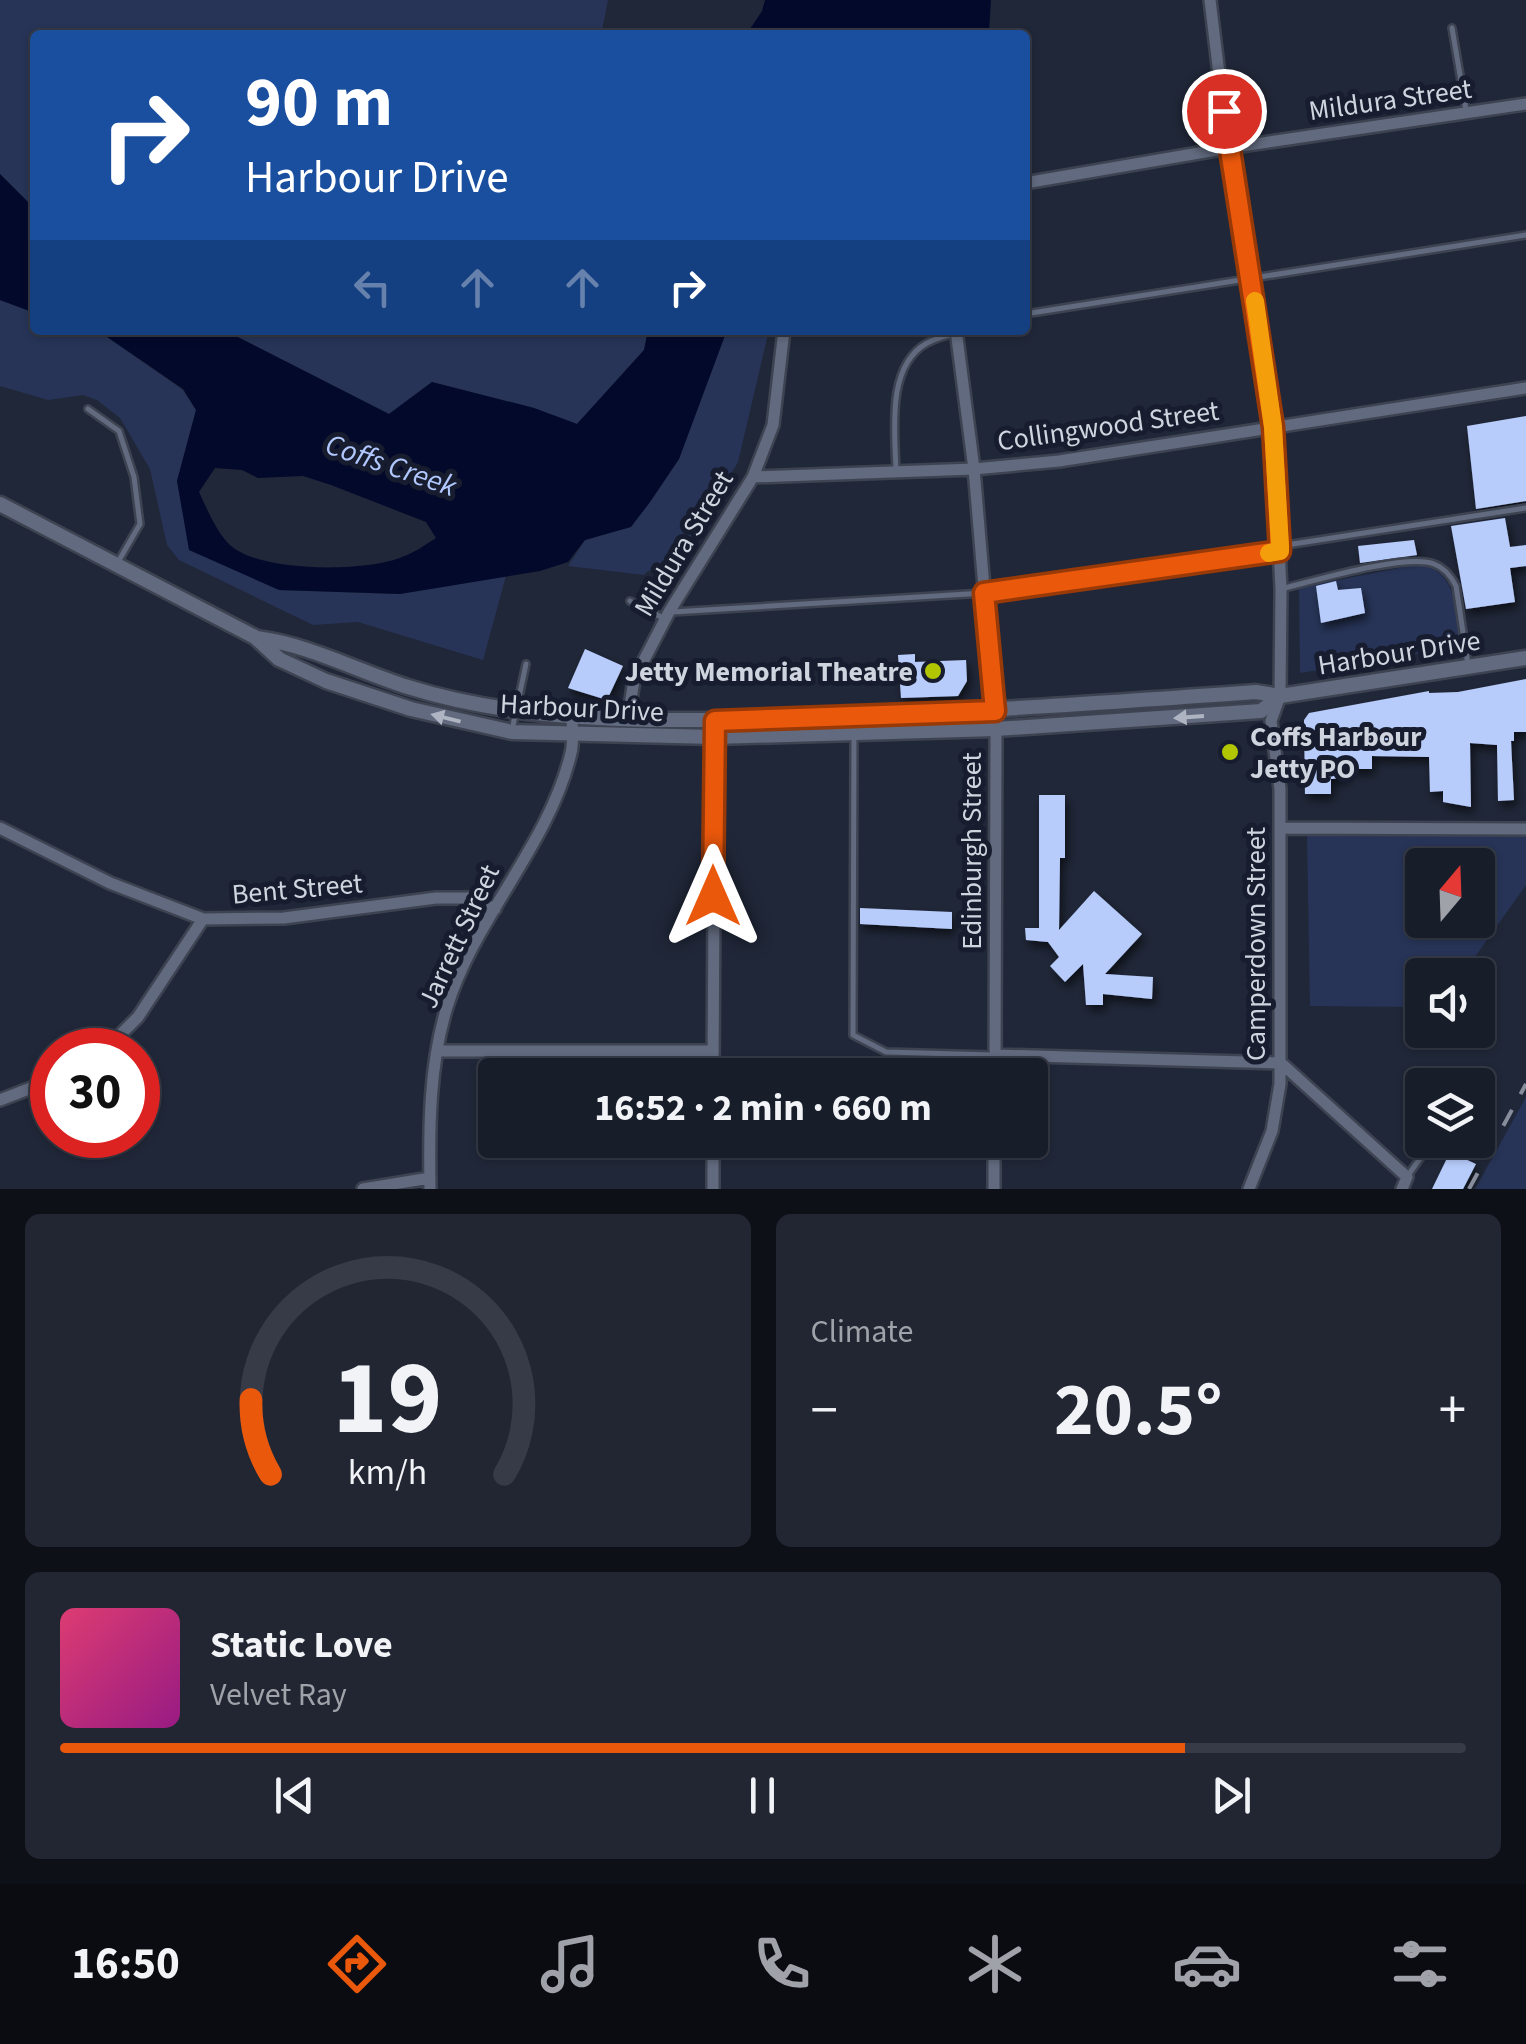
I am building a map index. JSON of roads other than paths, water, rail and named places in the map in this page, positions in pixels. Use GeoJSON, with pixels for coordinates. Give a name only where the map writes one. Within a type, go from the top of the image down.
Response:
{"type":"FeatureCollection","features":[{"type":"Feature","properties":{"kind":"street","name":"Camperdown Street"},"geometry":{"type":"LineString","coordinates":[[1210,0],[1228,148],[1273,427],[1280,548],[1280,696],[1271,721],[1280,788],[1278,1108],[1249,1189]]}},
{"type":"Feature","properties":{"kind":"street","name":"Mildura Street"},"geometry":{"type":"LineString","coordinates":[[1030,181],[1526,104]]}},
{"type":"Feature","properties":{"kind":"street","name":"Mildura Street"},"geometry":{"type":"LineString","coordinates":[[628,720],[634,680],[667,616],[753,477],[773,425],[783,335]]}},
{"type":"Feature","properties":{"kind":"street","name":"Edinburgh Street"},"geometry":{"type":"LineString","coordinates":[[960,335],[996,730],[995,1058]]}},
{"type":"Feature","properties":{"kind":"street","name":"Collingwood Street"},"geometry":{"type":"LineString","coordinates":[[753,477],[1059,461],[1526,388]]}},
{"type":"Feature","properties":{"kind":"street","name":"Harbour Drive"},"geometry":{"type":"LineString","coordinates":[[0,504],[255,637],[280,659],[326,680],[411,709],[512,732],[714,737],[996,730],[1261,712],[1280,696]]}},
{"type":"Feature","properties":{"kind":"street","name":"Harbour Drive"},"geometry":{"type":"LineString","coordinates":[[255,637],[287,642],[410,688],[516,710],[628,720],[715,721],[995,711],[1256,692],[1280,696],[1526,658]]}},
{"type":"Feature","properties":{"kind":"street","name":"Jarrett Street"},"geometry":{"type":"LineString","coordinates":[[430,1183],[431,1092],[447,1006],[558,791],[572,750],[572,715]]}},
{"type":"Feature","properties":{"kind":"street"},"geometry":{"type":"LineString","coordinates":[[712,1058],[715,721]]}},
{"type":"Feature","properties":{"kind":"street","name":"Bent Street"},"geometry":{"type":"LineString","coordinates":[[0,828],[110,883],[204,919],[284,918],[436,898],[470,898],[495,909]]}},
{"type":"Feature","properties":{"kind":"street"},"geometry":{"type":"LineString","coordinates":[[1280,828],[1526,829]]}},
{"type":"Feature","properties":{"kind":"street"},"geometry":{"type":"LineString","coordinates":[[128,1028],[204,919]]}},
{"type":"Feature","properties":{"kind":"street"},"geometry":{"type":"LineString","coordinates":[[438,1051],[712,1051]]}},
{"type":"Feature","properties":{"kind":"street"},"geometry":{"type":"LineString","coordinates":[[995,1055],[1280,1063],[1405,1183]]}},
{"type":"Feature","properties":{"kind":"street"},"geometry":{"type":"LineString","coordinates":[[0,1100],[30,1088]]}},
{"type":"Feature","properties":{"kind":"street"},"geometry":{"type":"LineString","coordinates":[[713,1158],[713,1189]]}},
{"type":"Feature","properties":{"kind":"street"},"geometry":{"type":"LineString","coordinates":[[994,1158],[994,1189]]}},
{"type":"Feature","properties":{"kind":"street"},"geometry":{"type":"LineString","coordinates":[[362,1189],[430,1183]]}},
{"type":"Feature","properties":{"kind":"lane"},"geometry":{"type":"LineString","coordinates":[[1452,28],[1467,112]]}},
{"type":"Feature","properties":{"kind":"lane"},"geometry":{"type":"LineString","coordinates":[[1030,313],[1526,236]]}},
{"type":"Feature","properties":{"kind":"lane"},"geometry":{"type":"LineString","coordinates":[[896,471],[898,389],[908,358],[928,342],[948,335]]}},
{"type":"Feature","properties":{"kind":"lane"},"geometry":{"type":"LineString","coordinates":[[88,408],[120,430],[134,478],[140,524],[117,565]]}},
{"type":"Feature","properties":{"kind":"lane"},"geometry":{"type":"LineString","coordinates":[[630,601],[667,616],[984,593],[1526,508]]}},
{"type":"Feature","properties":{"kind":"lane"},"geometry":{"type":"LineString","coordinates":[[1281,589],[1407,562],[1433,564],[1449,574],[1456,586],[1469,668]]}},
{"type":"Feature","properties":{"kind":"lane"},"geometry":{"type":"LineString","coordinates":[[512,732],[526,664]]}},
{"type":"Feature","properties":{"kind":"lane"},"geometry":{"type":"LineString","coordinates":[[854,733],[853,1035],[886,1052],[995,1055]]}},
{"type":"Feature","properties":{"kind":"lane"},"geometry":{"type":"LineString","coordinates":[[1405,1183],[1421,1158]]}},
{"type":"Feature","properties":{"kind":"water"},"geometry":{"type":"Polygon","coordinates":[[[765,0],[991,0],[989,30],[749,30],[765,0]]]}},
{"type":"Feature","properties":{"kind":"water"},"geometry":{"type":"Polygon","coordinates":[[[0,174],[30,204],[30,311],[0,300],[0,174]]]}},
{"type":"Feature","properties":{"kind":"water","name":"Coffs Creek"},"geometry":{"type":"Polygon","coordinates":[[[104,335],[234,335],[389,414],[432,382],[534,408],[577,424],[644,350],[647,335],[725,335],[679,459],[631,527],[585,540],[568,562],[540,571],[400,594],[279,590],[189,550],[177,481],[196,410],[183,389],[104,335]],[[215,468],[199,492],[230,545],[265,561],[314,567],[365,565],[406,555],[436,538],[426,522],[331,485],[303,476],[258,478],[242,470],[215,468]]]}},
{"type":"Feature","properties":{"kind":"railway"},"geometry":{"type":"LineString","coordinates":[[1469,1189],[1526,1084]]}},
{"type":"Feature","properties":{"kind":"place","name":"Jetty Memorial Theatre"},"geometry":{"type":"Point","coordinates":[933,671]}},
{"type":"Feature","properties":{"kind":"place","name":"Coffs Harbour Jetty PO"},"geometry":{"type":"Point","coordinates":[1230,752]}}]}
